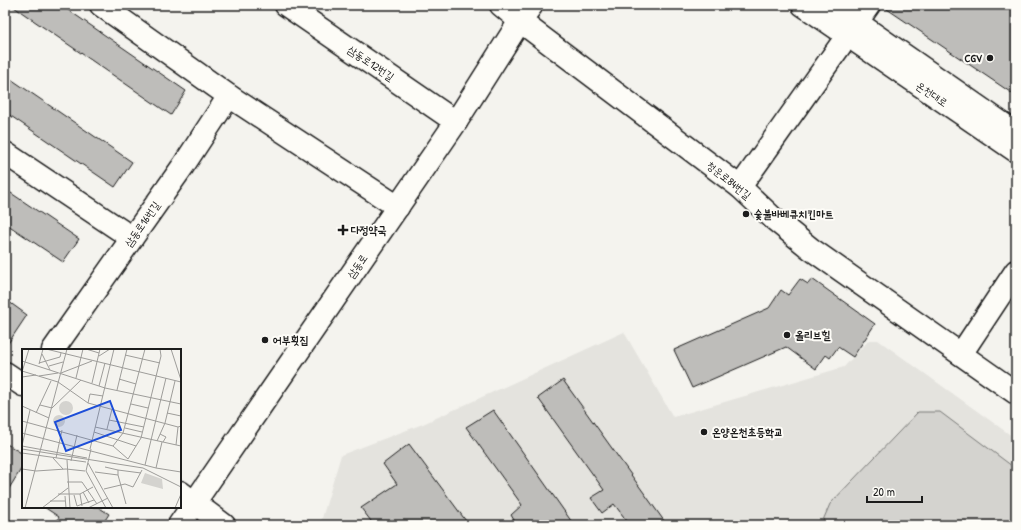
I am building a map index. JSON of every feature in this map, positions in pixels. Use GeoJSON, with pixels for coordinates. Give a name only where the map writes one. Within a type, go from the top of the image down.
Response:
{"type":"FeatureCollection","features":[{"type":"Feature","properties":{"kind":"street"},"geometry":{"type":"LineString","coordinates":[[101,5],[229,96],[398,207]]}},
{"type":"Feature","properties":{"kind":"street","name":"삼동로12번길"},"geometry":{"type":"LineString","coordinates":[[286,5],[456,122]]}},
{"type":"Feature","properties":{"kind":"street","name":"청운로84번길"},"geometry":{"type":"LineString","coordinates":[[501,5],[526,13],[740,187],[774,219],[811,248],[1016,393]]}},
{"type":"Feature","properties":{"kind":"street","name":"온천대로"},"geometry":{"type":"LineString","coordinates":[[803,5],[852,29],[1016,133]]}},
{"type":"Feature","properties":{"kind":"street","name":"온천대로"},"geometry":{"type":"LineString","coordinates":[[832,5],[852,29],[1016,151]]}},
{"type":"Feature","properties":{"kind":"street"},"geometry":{"type":"LineString","coordinates":[[740,187],[869,5]]}},
{"type":"Feature","properties":{"kind":"street","name":"삼동로"},"geometry":{"type":"LineString","coordinates":[[179,525],[187,497],[279,378],[456,122],[526,13]]}},
{"type":"Feature","properties":{"kind":"street","name":"삼동로16번길"},"geometry":{"type":"LineString","coordinates":[[53,349],[183,166],[229,96]]}},
{"type":"Feature","properties":{"kind":"street"},"geometry":{"type":"LineString","coordinates":[[5,153],[132,238]]}},
{"type":"Feature","properties":{"kind":"street"},"geometry":{"type":"LineString","coordinates":[[961,354],[1016,271]]}},
{"type":"Feature","properties":{"kind":"street"},"geometry":{"type":"LineString","coordinates":[[5,373],[22,384]]}},
{"type":"Feature","properties":{"kind":"street"},"geometry":{"type":"LineString","coordinates":[[187,497],[224,525]]}},
{"type":"Feature","properties":{"kind":"shaded area","name":"온양온천초등학교"},"geometry":{"type":"Polygon","coordinates":[[[624,332],[673,417],[844,367],[869,340],[878,340],[1016,439],[1016,525],[320,525],[341,455],[423,424],[624,332]]]}},
{"type":"Feature","properties":{"kind":"shaded area"},"geometry":{"type":"Polygon","coordinates":[[[918,412],[940,412],[1016,469],[1016,525],[821,525],[830,504],[918,412]]]}},
{"type":"Feature","properties":{"kind":"building"},"geometry":{"type":"Polygon","coordinates":[[[11,5],[61,5],[186,91],[171,115],[11,5]]]}},
{"type":"Feature","properties":{"kind":"building"},"geometry":{"type":"Polygon","coordinates":[[[881,5],[1010,5],[1016,9],[1016,96],[881,5]]]}},
{"type":"Feature","properties":{"kind":"building"},"geometry":{"type":"Polygon","coordinates":[[[5,75],[132,162],[115,187],[5,112],[5,75]]]}},
{"type":"Feature","properties":{"kind":"building"},"geometry":{"type":"Polygon","coordinates":[[[5,189],[79,239],[63,262],[5,223],[5,189]]]}},
{"type":"Feature","properties":{"kind":"building","name":"올리브힐"},"geometry":{"type":"Polygon","coordinates":[[[800,279],[808,284],[812,279],[875,324],[853,357],[838,347],[830,358],[826,355],[816,369],[786,347],[692,388],[674,350],[769,308],[781,290],[788,295],[800,279]]]}},
{"type":"Feature","properties":{"kind":"building"},"geometry":{"type":"Polygon","coordinates":[[[5,299],[27,315],[5,348],[5,299]]]}},
{"type":"Feature","properties":{"kind":"building"},"geometry":{"type":"Polygon","coordinates":[[[563,380],[667,525],[630,525],[614,504],[602,513],[591,498],[604,490],[538,398],[563,380]]]}},
{"type":"Feature","properties":{"kind":"building"},"geometry":{"type":"Polygon","coordinates":[[[493,410],[574,525],[517,525],[511,515],[522,505],[466,427],[493,410]]]}},
{"type":"Feature","properties":{"kind":"building"},"geometry":{"type":"Polygon","coordinates":[[[5,443],[22,453],[22,468],[5,495],[5,443]]]}},
{"type":"Feature","properties":{"kind":"building"},"geometry":{"type":"Polygon","coordinates":[[[409,444],[469,525],[374,525],[361,508],[397,484],[383,464],[409,444]]]}},
{"type":"Feature","properties":{"kind":"building"},"geometry":{"type":"Polygon","coordinates":[[[46,508],[100,508],[109,514],[102,525],[54,525],[59,517],[46,508]]]}},
{"type":"Feature","properties":{"kind":"place","name":"CGV"},"geometry":{"type":"Point","coordinates":[990,58]}},
{"type":"Feature","properties":{"kind":"place","name":"숯불바베큐치킨마트"},"geometry":{"type":"Point","coordinates":[746,214]}},
{"type":"Feature","properties":{"kind":"place","name":"다정약국"},"geometry":{"type":"Point","coordinates":[343,230]}},
{"type":"Feature","properties":{"kind":"place","name":"올리브힐"},"geometry":{"type":"Point","coordinates":[787,335]}},
{"type":"Feature","properties":{"kind":"place","name":"어부횟집"},"geometry":{"type":"Point","coordinates":[265,340]}},
{"type":"Feature","properties":{"kind":"place","name":"온양온천초등학교"},"geometry":{"type":"Point","coordinates":[704,432]}}]}
